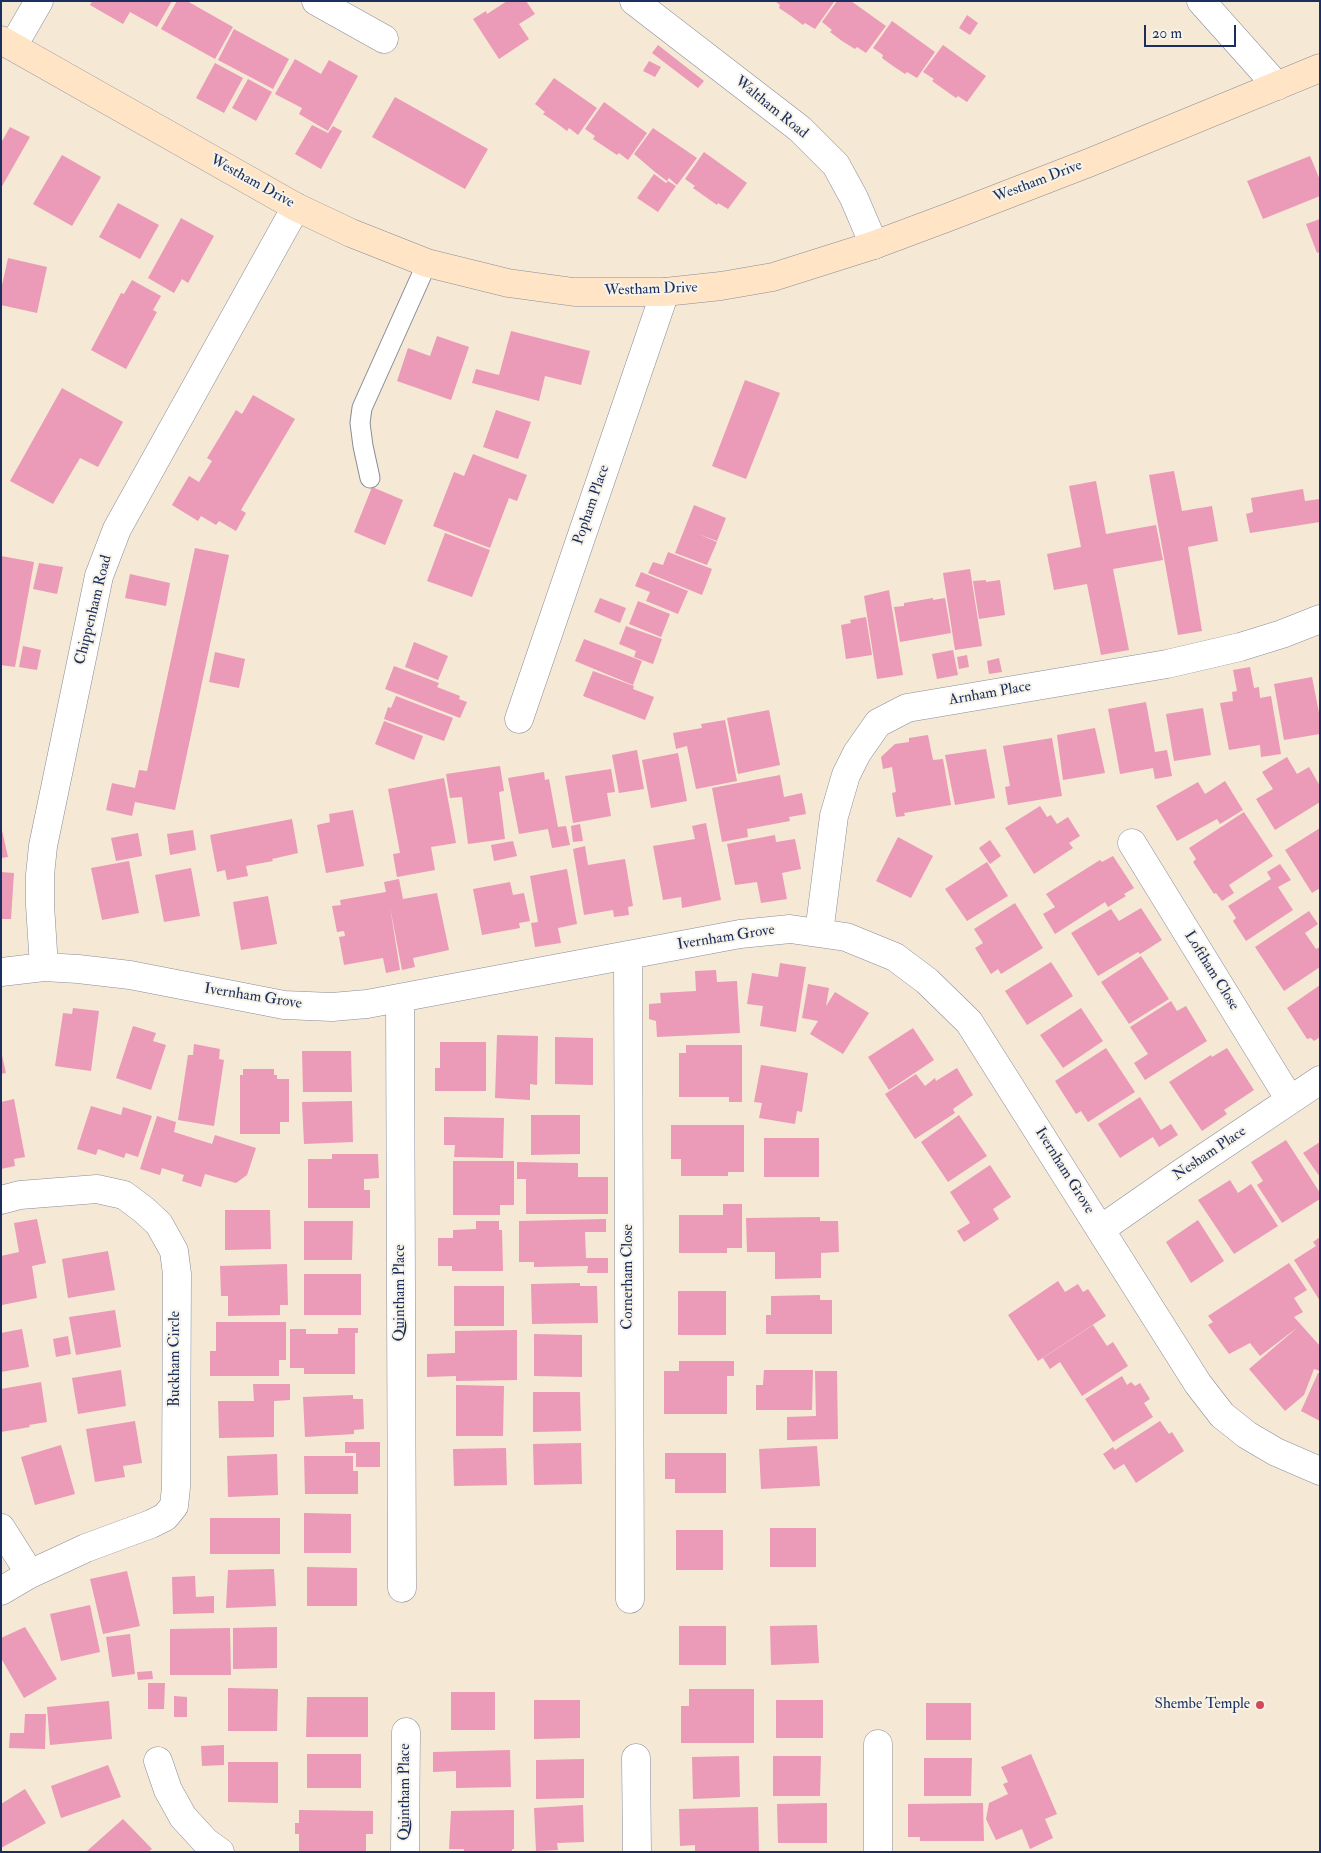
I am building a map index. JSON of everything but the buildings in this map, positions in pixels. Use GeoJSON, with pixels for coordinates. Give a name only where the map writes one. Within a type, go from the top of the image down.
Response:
{"type":"FeatureCollection","features":[{"type":"Feature","properties":{"kind":"street"},"geometry":{"type":"LineString","coordinates":[[7,43],[39,1]]}},
{"type":"Feature","properties":{"kind":"street"},"geometry":{"type":"LineString","coordinates":[[316,1],[384,38]]}},
{"type":"Feature","properties":{"kind":"street","name":"Waltham Road"},"geometry":{"type":"LineString","coordinates":[[634,1],[800,129],[836,165],[854,198],[874,245]]}},
{"type":"Feature","properties":{"kind":"street"},"geometry":{"type":"LineString","coordinates":[[1201,1],[1277,86]]}},
{"type":"Feature","properties":{"kind":"street","name":"Westham Drive"},"geometry":{"type":"LineString","coordinates":[[7,43],[296,207],[351,233],[427,263],[508,282],[574,292],[665,292],[721,286],[773,277],[874,245],[1092,162],[1320,68]]}},
{"type":"Feature","properties":{"kind":"street","name":"Chippenham Road"},"geometry":{"type":"LineString","coordinates":[[44,967],[40,905],[40,875],[43,846],[99,576],[116,529],[296,207]]}},
{"type":"Feature","properties":{"kind":"street","name":"Popham Place"},"geometry":{"type":"LineString","coordinates":[[519,719],[665,292]]}},
{"type":"Feature","properties":{"kind":"street","name":"Arnham Place"},"geometry":{"type":"LineString","coordinates":[[819,933],[834,816],[846,775],[857,752],[878,723],[907,708],[1167,664],[1240,647],[1282,634],[1320,619]]}},
{"type":"Feature","properties":{"kind":"street","name":"Loftham Close"},"geometry":{"type":"LineString","coordinates":[[1132,843],[1290,1100]]}},
{"type":"Feature","properties":{"kind":"street","name":"Ivernham Grove"},"geometry":{"type":"LineString","coordinates":[[1,972],[44,967],[130,975],[284,1005],[332,1007],[367,1004],[740,934],[790,929],[846,937],[896,958],[927,981],[969,1022],[1198,1384],[1222,1415],[1247,1435],[1276,1452],[1320,1471]]}},
{"type":"Feature","properties":{"kind":"street","name":"Cornerham Close"},"geometry":{"type":"LineString","coordinates":[[628,955],[630,1599]]}},
{"type":"Feature","properties":{"kind":"street","name":"Quintham Place"},"geometry":{"type":"LineString","coordinates":[[400,998],[402,1588]]}},
{"type":"Feature","properties":{"kind":"street","name":"Nesham Place"},"geometry":{"type":"LineString","coordinates":[[1101,1229],[1320,1080]]}},
{"type":"Feature","properties":{"kind":"street","name":"Buckham Circle"},"geometry":{"type":"LineString","coordinates":[[1,1200],[20,1195],[97,1189],[124,1195],[159,1224],[174,1251],[177,1274],[176,1487],[174,1506],[165,1517],[151,1524],[86,1548],[1,1590]]}},
{"type":"Feature","properties":{"kind":"street"},"geometry":{"type":"LineString","coordinates":[[1,1528],[30,1574]]}},
{"type":"Feature","properties":{"kind":"street","name":"Quintham Place"},"geometry":{"type":"LineString","coordinates":[[405,1852],[406,1732]]}},
{"type":"Feature","properties":{"kind":"street"},"geometry":{"type":"LineString","coordinates":[[878,1744],[878,1852]]}},
{"type":"Feature","properties":{"kind":"street"},"geometry":{"type":"LineString","coordinates":[[636,1758],[637,1852]]}},
{"type":"Feature","properties":{"kind":"street"},"geometry":{"type":"LineString","coordinates":[[158,1761],[168,1790],[183,1817],[206,1842],[220,1852]]}},
{"type":"Feature","properties":{"kind":"lane"},"geometry":{"type":"LineString","coordinates":[[370,478],[360,423],[362,408],[427,263]]}},
{"type":"Feature","properties":{"kind":"place","name":"Shembe Temple"},"geometry":{"type":"Point","coordinates":[1260,1705]}}]}
